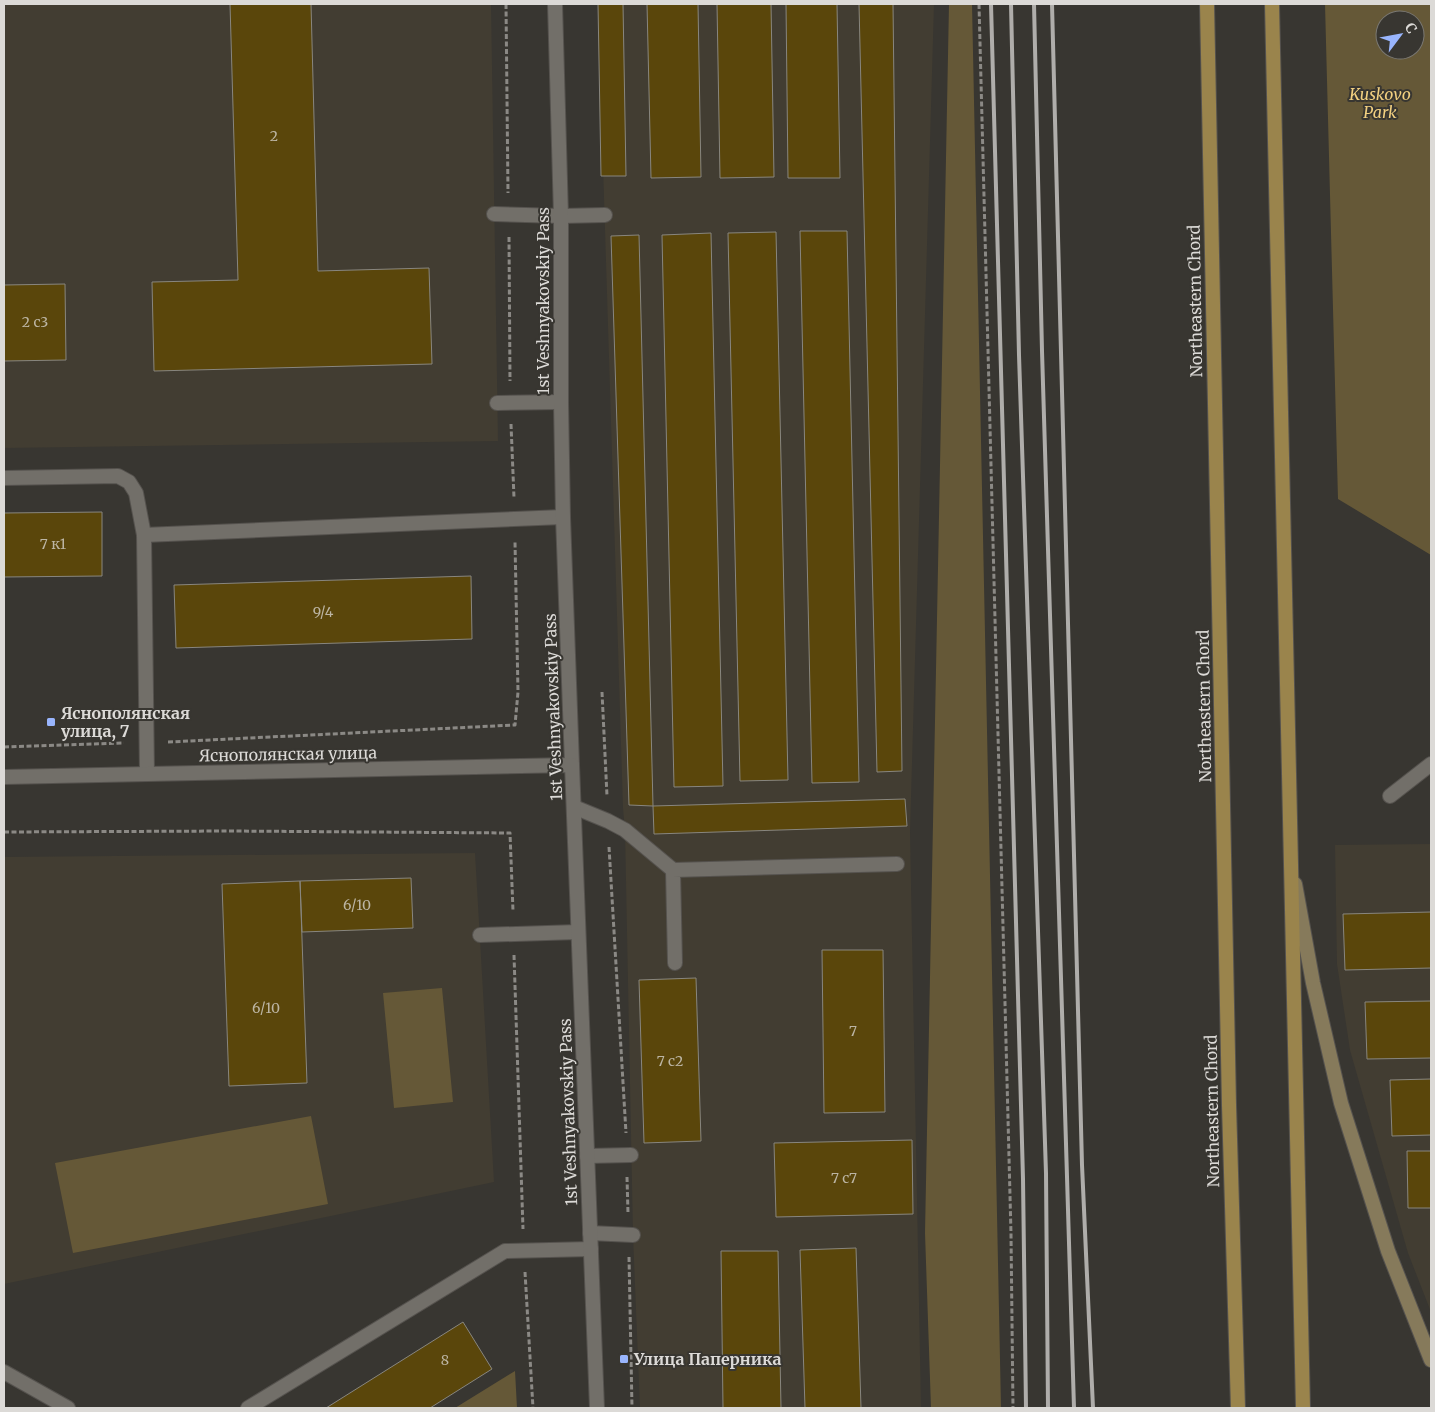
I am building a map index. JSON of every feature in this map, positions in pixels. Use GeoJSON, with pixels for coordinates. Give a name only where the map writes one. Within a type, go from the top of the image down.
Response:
{"type":"FeatureCollection","features":[{"type":"Feature","properties":{"kind":"main road","name":"Northeastern Chord"},"geometry":{"type":"LineString","coordinates":[[1207,4],[1229,1105],[1238,1408]]}},
{"type":"Feature","properties":{"kind":"main road"},"geometry":{"type":"LineString","coordinates":[[1272,4],[1303,1408]]}},
{"type":"Feature","properties":{"kind":"main road"},"geometry":{"type":"LineString","coordinates":[[1290,858],[1313,983],[1341,1103],[1388,1251],[1431,1360]]}},
{"type":"Feature","properties":{"kind":"street","name":"1st Veshnyakovskiy Pass"},"geometry":{"type":"LineString","coordinates":[[555,4],[561,216],[563,517],[598,1408]]}},
{"type":"Feature","properties":{"kind":"street"},"geometry":{"type":"LineString","coordinates":[[494,214],[605,215]]}},
{"type":"Feature","properties":{"kind":"street"},"geometry":{"type":"LineString","coordinates":[[497,403],[561,402]]}},
{"type":"Feature","properties":{"kind":"street"},"geometry":{"type":"LineString","coordinates":[[4,478],[118,476],[129,482],[136,493],[144,535],[147,774]]}},
{"type":"Feature","properties":{"kind":"street"},"geometry":{"type":"LineString","coordinates":[[144,535],[563,517]]}},
{"type":"Feature","properties":{"kind":"street"},"geometry":{"type":"LineString","coordinates":[[1390,796],[1431,764]]}},
{"type":"Feature","properties":{"kind":"street","name":"Яснополянская улица"},"geometry":{"type":"LineString","coordinates":[[4,777],[572,766]]}},
{"type":"Feature","properties":{"kind":"street"},"geometry":{"type":"LineString","coordinates":[[574,807],[625,830],[673,870],[897,864]]}},
{"type":"Feature","properties":{"kind":"street"},"geometry":{"type":"LineString","coordinates":[[673,870],[675,963]]}},
{"type":"Feature","properties":{"kind":"street"},"geometry":{"type":"LineString","coordinates":[[480,935],[578,932]]}},
{"type":"Feature","properties":{"kind":"street"},"geometry":{"type":"LineString","coordinates":[[587,1156],[629,1155]]}},
{"type":"Feature","properties":{"kind":"street"},"geometry":{"type":"LineString","coordinates":[[590,1233],[631,1235]]}},
{"type":"Feature","properties":{"kind":"street"},"geometry":{"type":"LineString","coordinates":[[248,1408],[505,1252],[591,1249]]}},
{"type":"Feature","properties":{"kind":"street"},"geometry":{"type":"LineString","coordinates":[[4,1372],[68,1408]]}},
{"type":"Feature","properties":{"kind":"path"},"geometry":{"type":"LineString","coordinates":[[980,4],[1011,1234],[1013,1408]]}},
{"type":"Feature","properties":{"kind":"path"},"geometry":{"type":"LineString","coordinates":[[4,747],[229,740],[515,725],[518,692],[515,519],[511,440]]}},
{"type":"Feature","properties":{"kind":"path"},"geometry":{"type":"LineString","coordinates":[[602,692],[608,821],[629,1155],[632,1408]]}},
{"type":"Feature","properties":{"kind":"path"},"geometry":{"type":"LineString","coordinates":[[4,832],[510,833],[524,1251],[533,1408]]}},
{"type":"Feature","properties":{"kind":"shaded area"},"geometry":{"type":"Polygon","coordinates":[[[4,4],[491,4],[498,441],[4,448],[4,4]]]}},
{"type":"Feature","properties":{"kind":"shaded area"},"geometry":{"type":"Polygon","coordinates":[[[598,4],[934,4],[910,832],[921,1408],[640,1408],[633,1235],[625,830],[598,4]]]}},
{"type":"Feature","properties":{"kind":"shaded area"},"geometry":{"type":"Polygon","coordinates":[[[1431,844],[1431,1312],[1408,1253],[1350,1050],[1337,964],[1335,845],[1431,844]]]}},
{"type":"Feature","properties":{"kind":"shaded area"},"geometry":{"type":"Polygon","coordinates":[[[475,853],[494,1182],[4,1284],[4,857],[475,853]]]}},
{"type":"Feature","properties":{"kind":"green space"},"geometry":{"type":"Polygon","coordinates":[[[949,4],[972,4],[1001,1408],[931,1408],[925,1233],[949,4]]]}},
{"type":"Feature","properties":{"kind":"green space","name":"Kuskovo Park"},"geometry":{"type":"Polygon","coordinates":[[[1325,4],[1431,4],[1431,555],[1338,499],[1325,4]]]}},
{"type":"Feature","properties":{"kind":"green space"},"geometry":{"type":"Polygon","coordinates":[[[442,988],[453,1102],[394,1108],[383,993],[442,988]]]}},
{"type":"Feature","properties":{"kind":"green space"},"geometry":{"type":"Polygon","coordinates":[[[311,1116],[328,1204],[73,1253],[55,1163],[311,1116]]]}},
{"type":"Feature","properties":{"kind":"green space"},"geometry":{"type":"Polygon","coordinates":[[[515,1371],[517,1408],[455,1408],[515,1371]]]}},
{"type":"Feature","properties":{"kind":"building"},"geometry":{"type":"Polygon","coordinates":[[[230,4],[311,4],[318,271],[429,268],[432,364],[154,371],[152,282],[238,280],[230,4]]]}},
{"type":"Feature","properties":{"kind":"building"},"geometry":{"type":"Polygon","coordinates":[[[598,4],[623,4],[626,176],[601,176],[598,4]]]}},
{"type":"Feature","properties":{"kind":"building"},"geometry":{"type":"Polygon","coordinates":[[[647,4],[698,4],[701,177],[651,178],[647,4]]]}},
{"type":"Feature","properties":{"kind":"building"},"geometry":{"type":"Polygon","coordinates":[[[717,4],[771,4],[774,177],[720,178],[717,4]]]}},
{"type":"Feature","properties":{"kind":"building"},"geometry":{"type":"Polygon","coordinates":[[[786,4],[837,4],[840,178],[788,178],[786,4]]]}},
{"type":"Feature","properties":{"kind":"building"},"geometry":{"type":"Polygon","coordinates":[[[859,4],[893,4],[902,771],[877,772],[859,4]]]}},
{"type":"Feature","properties":{"kind":"building"},"geometry":{"type":"Polygon","coordinates":[[[800,231],[847,231],[859,782],[812,783],[800,231]]]}},
{"type":"Feature","properties":{"kind":"building"},"geometry":{"type":"Polygon","coordinates":[[[776,232],[788,780],[740,781],[728,233],[776,232]]]}},
{"type":"Feature","properties":{"kind":"building"},"geometry":{"type":"Polygon","coordinates":[[[711,233],[723,786],[674,787],[662,235],[711,233]]]}},
{"type":"Feature","properties":{"kind":"building"},"geometry":{"type":"Polygon","coordinates":[[[639,235],[653,806],[629,805],[611,236],[639,235]]]}},
{"type":"Feature","properties":{"kind":"building"},"geometry":{"type":"Polygon","coordinates":[[[65,284],[66,360],[4,361],[4,285],[65,284]]]}},
{"type":"Feature","properties":{"kind":"building"},"geometry":{"type":"Polygon","coordinates":[[[102,512],[102,576],[4,577],[4,513],[102,512]]]}},
{"type":"Feature","properties":{"kind":"building"},"geometry":{"type":"Polygon","coordinates":[[[471,576],[472,639],[176,648],[174,585],[471,576]]]}},
{"type":"Feature","properties":{"kind":"building"},"geometry":{"type":"Polygon","coordinates":[[[905,799],[907,826],[654,834],[653,806],[905,799]]]}},
{"type":"Feature","properties":{"kind":"building"},"geometry":{"type":"Polygon","coordinates":[[[411,878],[413,928],[302,932],[300,881],[411,878]]]}},
{"type":"Feature","properties":{"kind":"building"},"geometry":{"type":"Polygon","coordinates":[[[300,881],[307,1083],[229,1086],[222,884],[300,881]]]}},
{"type":"Feature","properties":{"kind":"building"},"geometry":{"type":"Polygon","coordinates":[[[1431,912],[1431,968],[1345,970],[1343,914],[1431,912]]]}},
{"type":"Feature","properties":{"kind":"building"},"geometry":{"type":"Polygon","coordinates":[[[822,950],[883,950],[885,1112],[824,1113],[822,950]]]}},
{"type":"Feature","properties":{"kind":"building"},"geometry":{"type":"Polygon","coordinates":[[[696,978],[701,1141],[644,1143],[639,980],[696,978]]]}},
{"type":"Feature","properties":{"kind":"building"},"geometry":{"type":"Polygon","coordinates":[[[1431,1001],[1431,1058],[1367,1059],[1365,1002],[1431,1001]]]}},
{"type":"Feature","properties":{"kind":"building"},"geometry":{"type":"Polygon","coordinates":[[[1431,1079],[1431,1135],[1392,1136],[1390,1080],[1431,1079]]]}},
{"type":"Feature","properties":{"kind":"building"},"geometry":{"type":"Polygon","coordinates":[[[912,1140],[913,1214],[776,1217],[774,1143],[912,1140]]]}},
{"type":"Feature","properties":{"kind":"building"},"geometry":{"type":"Polygon","coordinates":[[[1407,1151],[1431,1151],[1431,1208],[1408,1208],[1407,1151]]]}},
{"type":"Feature","properties":{"kind":"building"},"geometry":{"type":"Polygon","coordinates":[[[856,1248],[861,1408],[805,1408],[800,1250],[856,1248]]]}},
{"type":"Feature","properties":{"kind":"building"},"geometry":{"type":"Polygon","coordinates":[[[721,1251],[778,1251],[781,1408],[723,1408],[721,1251]]]}},
{"type":"Feature","properties":{"kind":"building"},"geometry":{"type":"Polygon","coordinates":[[[463,1322],[492,1369],[430,1408],[326,1408],[463,1322]]]}},
{"type":"Feature","properties":{"kind":"railway"},"geometry":{"type":"LineString","coordinates":[[991,4],[1023,1179],[1026,1408]]}},
{"type":"Feature","properties":{"kind":"railway"},"geometry":{"type":"LineString","coordinates":[[1011,4],[1019,355],[1046,1173],[1048,1408]]}},
{"type":"Feature","properties":{"kind":"railway"},"geometry":{"type":"LineString","coordinates":[[1034,4],[1042,351],[1074,1408]]}},
{"type":"Feature","properties":{"kind":"railway"},"geometry":{"type":"LineString","coordinates":[[1052,4],[1082,1165],[1093,1408]]}},
{"type":"Feature","properties":{"kind":"place","name":"Яснополянская улица, 7"},"geometry":{"type":"Point","coordinates":[51,722]}},
{"type":"Feature","properties":{"kind":"place","name":"Улица Паперника"},"geometry":{"type":"Point","coordinates":[624,1359]}}]}
